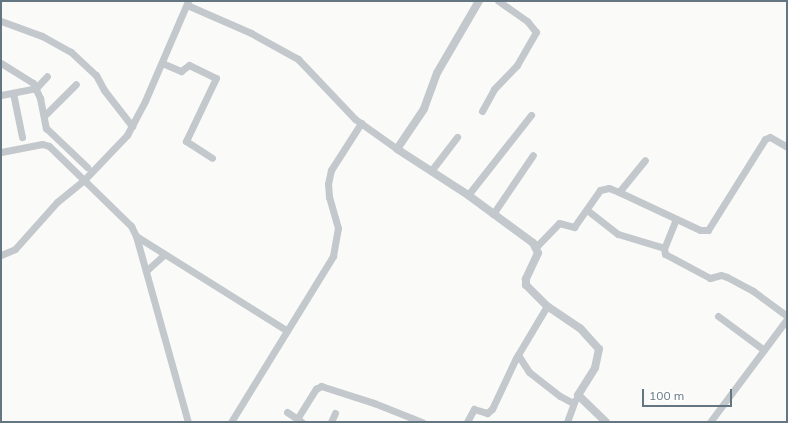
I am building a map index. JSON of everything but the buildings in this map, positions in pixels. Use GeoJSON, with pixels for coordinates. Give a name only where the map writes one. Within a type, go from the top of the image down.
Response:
{"type":"FeatureCollection","features":[{"type":"Feature","properties":{"kind":"street"},"geometry":{"type":"LineString","coordinates":[[397,149],[424,109],[437,73],[479,1]]}},
{"type":"Feature","properties":{"kind":"street"},"geometry":{"type":"LineString","coordinates":[[482,111],[494,89],[517,65],[536,32],[531,24],[498,1]]}},
{"type":"Feature","properties":{"kind":"street"},"geometry":{"type":"LineString","coordinates":[[1,255],[15,249],[57,202],[85,179],[121,143],[132,126],[162,62],[187,3],[251,33],[298,58],[360,123],[468,195],[536,246]]}},
{"type":"Feature","properties":{"kind":"street"},"geometry":{"type":"LineString","coordinates":[[1,20],[42,36],[70,52],[96,75],[104,90],[132,126]]}},
{"type":"Feature","properties":{"kind":"street"},"geometry":{"type":"LineString","coordinates":[[162,62],[181,72],[189,65],[216,78],[186,141],[212,158]]}},
{"type":"Feature","properties":{"kind":"street"},"geometry":{"type":"LineString","coordinates":[[1,63],[36,88],[46,128],[87,167]]}},
{"type":"Feature","properties":{"kind":"street"},"geometry":{"type":"LineString","coordinates":[[1,95],[36,88],[47,76]]}},
{"type":"Feature","properties":{"kind":"street"},"geometry":{"type":"LineString","coordinates":[[44,116],[76,84]]}},
{"type":"Feature","properties":{"kind":"street"},"geometry":{"type":"LineString","coordinates":[[13,93],[22,137]]}},
{"type":"Feature","properties":{"kind":"street"},"geometry":{"type":"LineString","coordinates":[[468,195],[531,115]]}},
{"type":"Feature","properties":{"kind":"street"},"geometry":{"type":"LineString","coordinates":[[231,422],[286,330],[333,256],[338,228],[329,197],[328,184],[332,170],[360,123]]}},
{"type":"Feature","properties":{"kind":"street"},"geometry":{"type":"LineString","coordinates":[[431,171],[457,137]]}},
{"type":"Feature","properties":{"kind":"street"},"geometry":{"type":"LineString","coordinates":[[567,422],[573,403],[595,368],[599,349],[570,320],[547,306],[526,285],[526,279],[536,259],[536,246],[559,223],[574,227],[600,190],[609,188],[700,230],[708,230],[765,139],[770,137],[787,147]]}},
{"type":"Feature","properties":{"kind":"street"},"geometry":{"type":"LineString","coordinates":[[1,152],[42,144],[49,146],[85,179],[131,226],[136,236],[146,270],[188,422]]}},
{"type":"Feature","properties":{"kind":"street"},"geometry":{"type":"LineString","coordinates":[[493,214],[533,155]]}},
{"type":"Feature","properties":{"kind":"street"},"geometry":{"type":"LineString","coordinates":[[618,192],[645,160]]}},
{"type":"Feature","properties":{"kind":"street"},"geometry":{"type":"LineString","coordinates":[[587,210],[618,234],[664,248]]}},
{"type":"Feature","properties":{"kind":"street"},"geometry":{"type":"LineString","coordinates":[[676,219],[664,248],[665,254],[710,278],[724,276],[746,287],[787,318],[710,422]]}},
{"type":"Feature","properties":{"kind":"street"},"geometry":{"type":"LineString","coordinates":[[136,236],[286,330]]}},
{"type":"Feature","properties":{"kind":"street"},"geometry":{"type":"LineString","coordinates":[[146,270],[165,254]]}},
{"type":"Feature","properties":{"kind":"street"},"geometry":{"type":"LineString","coordinates":[[467,422],[474,409],[490,412],[518,355],[547,306]]}},
{"type":"Feature","properties":{"kind":"street"},"geometry":{"type":"LineString","coordinates":[[718,316],[764,350]]}},
{"type":"Feature","properties":{"kind":"street"},"geometry":{"type":"LineString","coordinates":[[518,355],[529,372],[560,396],[573,403]]}},
{"type":"Feature","properties":{"kind":"street"},"geometry":{"type":"LineString","coordinates":[[287,412],[299,421],[316,389],[321,386],[374,403],[422,422]]}},
{"type":"Feature","properties":{"kind":"street"},"geometry":{"type":"LineString","coordinates":[[578,395],[606,422]]}},
{"type":"Feature","properties":{"kind":"street"},"geometry":{"type":"LineString","coordinates":[[331,422],[335,414]]}}]}
